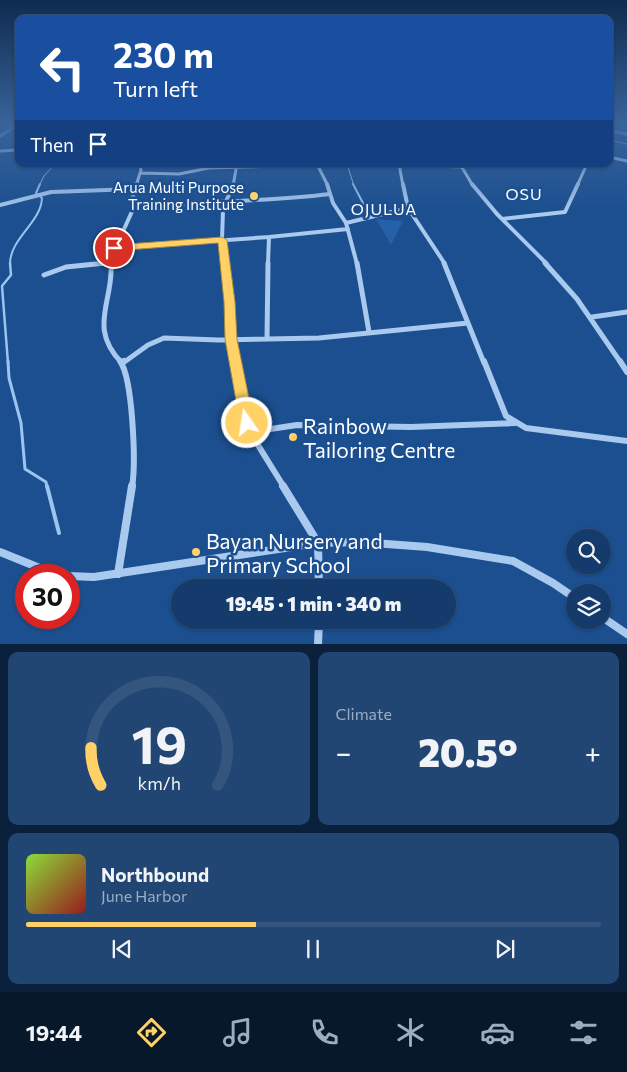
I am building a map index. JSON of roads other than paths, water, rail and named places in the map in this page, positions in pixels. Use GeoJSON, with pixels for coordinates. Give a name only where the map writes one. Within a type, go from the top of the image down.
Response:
{"type":"FeatureCollection","features":[{"type":"Feature","properties":{"kind":"street"},"geometry":{"type":"LineString","coordinates":[[613,158],[627,161]]}},
{"type":"Feature","properties":{"kind":"street"},"geometry":{"type":"LineString","coordinates":[[118,574],[134,466],[127,376],[122,363],[111,352],[108,345],[103,314],[112,273],[110,262],[114,248],[134,207],[133,194],[140,173],[140,167]]}},
{"type":"Feature","properties":{"kind":"street"},"geometry":{"type":"LineString","coordinates":[[140,173],[179,174],[223,167]]}},
{"type":"Feature","properties":{"kind":"street"},"geometry":{"type":"LineString","coordinates":[[237,167],[233,185],[225,201],[222,240],[230,302],[231,339],[243,407],[251,432],[318,543],[319,579]]}},
{"type":"Feature","properties":{"kind":"street"},"geometry":{"type":"LineString","coordinates":[[319,167],[325,178],[333,203],[346,223],[354,247],[369,332]]}},
{"type":"Feature","properties":{"kind":"street"},"geometry":{"type":"LineString","coordinates":[[399,167],[408,208],[443,260],[506,416],[526,428],[627,442]]}},
{"type":"Feature","properties":{"kind":"street"},"geometry":{"type":"LineString","coordinates":[[462,167],[473,187],[502,219],[543,259],[592,317],[627,372]]}},
{"type":"Feature","properties":{"kind":"street"},"geometry":{"type":"LineString","coordinates":[[502,219],[565,212],[586,167]]}},
{"type":"Feature","properties":{"kind":"street"},"geometry":{"type":"LineString","coordinates":[[0,205],[51,192],[134,189]]}},
{"type":"Feature","properties":{"kind":"street"},"geometry":{"type":"LineString","coordinates":[[134,207],[225,201],[280,200],[330,194]]}},
{"type":"Feature","properties":{"kind":"street"},"geometry":{"type":"LineString","coordinates":[[346,223],[408,208]]}},
{"type":"Feature","properties":{"kind":"street"},"geometry":{"type":"LineString","coordinates":[[114,248],[269,237],[348,229]]}},
{"type":"Feature","properties":{"kind":"street"},"geometry":{"type":"LineString","coordinates":[[267,339],[269,237]]}},
{"type":"Feature","properties":{"kind":"street"},"geometry":{"type":"LineString","coordinates":[[44,275],[70,266],[110,262]]}},
{"type":"Feature","properties":{"kind":"street"},"geometry":{"type":"LineString","coordinates":[[592,317],[627,312]]}},
{"type":"Feature","properties":{"kind":"street"},"geometry":{"type":"LineString","coordinates":[[122,363],[148,344],[164,338],[319,338],[468,323]]}},
{"type":"Feature","properties":{"kind":"street"},"geometry":{"type":"LineString","coordinates":[[251,432],[297,424],[411,427],[515,423]]}},
{"type":"Feature","properties":{"kind":"street"},"geometry":{"type":"LineString","coordinates":[[80,576],[118,574],[318,543],[360,542],[427,547],[504,559],[529,569],[566,592]]}},
{"type":"Feature","properties":{"kind":"street"},"geometry":{"type":"LineString","coordinates":[[0,552],[30,564]]}},
{"type":"Feature","properties":{"kind":"street"},"geometry":{"type":"LineString","coordinates":[[611,623],[627,634]]}},
{"type":"Feature","properties":{"kind":"street"},"geometry":{"type":"LineString","coordinates":[[318,644],[319,629]]}},
{"type":"Feature","properties":{"kind":"waterway"},"geometry":{"type":"LineString","coordinates":[[40,184],[52,167]]}},
{"type":"Feature","properties":{"kind":"waterway"},"geometry":{"type":"LineString","coordinates":[[348,167],[354,186]]}},
{"type":"Feature","properties":{"kind":"waterway"},"geometry":{"type":"LineString","coordinates":[[10,264],[15,246],[37,215],[42,198],[36,193],[40,184]]}},
{"type":"Feature","properties":{"kind":"waterway"},"geometry":{"type":"LineString","coordinates":[[354,186],[365,207]]}},
{"type":"Feature","properties":{"kind":"waterway"},"geometry":{"type":"LineString","coordinates":[[8,363],[2,286],[11,275],[10,264]]}},
{"type":"Feature","properties":{"kind":"waterway"},"geometry":{"type":"LineString","coordinates":[[8,361],[9,378],[21,423],[25,469],[46,482],[47,487]]}},
{"type":"Feature","properties":{"kind":"waterway"},"geometry":{"type":"LineString","coordinates":[[47,486],[59,533]]}},
{"type":"Feature","properties":{"kind":"place","name":"Arua Multi Purpose Training Institute"},"geometry":{"type":"Point","coordinates":[254,196]}},
{"type":"Feature","properties":{"kind":"place","name":"Rainbow Tailoring Centre"},"geometry":{"type":"Point","coordinates":[293,437]}},
{"type":"Feature","properties":{"kind":"place","name":"Bayan Nursery and Primary School"},"geometry":{"type":"Point","coordinates":[196,552]}},
{"type":"Feature","properties":{"kind":"district","name":"OSU"},"geometry":{"type":"Point","coordinates":[524,193]}},
{"type":"Feature","properties":{"kind":"district","name":"OJULUA"},"geometry":{"type":"Point","coordinates":[384,208]}}]}
